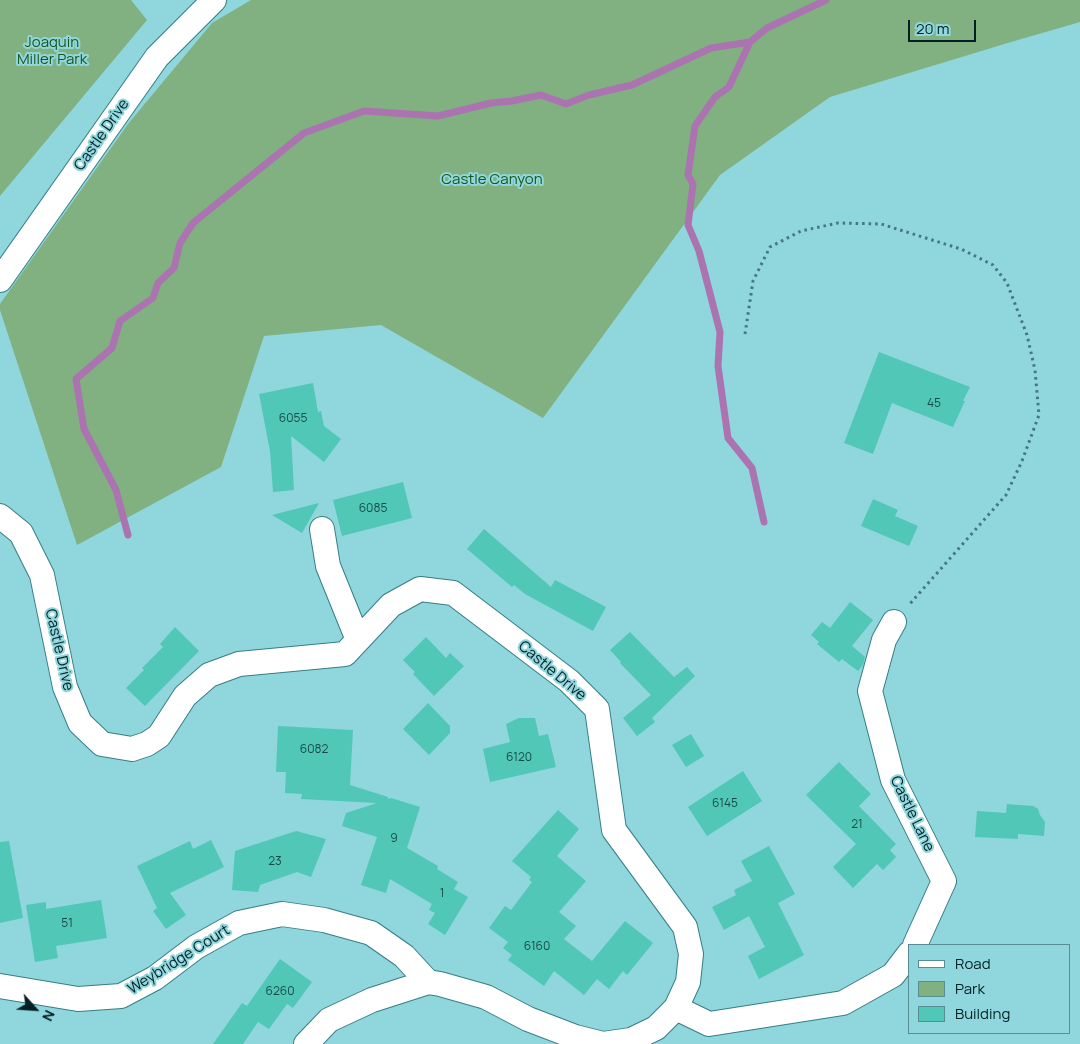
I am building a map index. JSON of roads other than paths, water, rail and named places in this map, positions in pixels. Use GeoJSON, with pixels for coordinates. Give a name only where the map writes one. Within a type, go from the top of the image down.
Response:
{"type":"FeatureCollection","features":[{"type":"Feature","properties":{"kind":"street","name":"Castle Drive"},"geometry":{"type":"LineString","coordinates":[[0,280],[157,57],[214,0]]}},
{"type":"Feature","properties":{"kind":"street","name":"Castle Drive"},"geometry":{"type":"LineString","coordinates":[[0,516],[21,533],[42,575],[65,687],[80,723],[102,744],[132,749],[147,744],[159,736],[185,696],[209,675],[239,664],[345,654],[391,605],[420,588],[453,592],[569,680],[597,709],[614,830],[685,927],[691,954],[688,982],[660,1036],[603,1044],[575,1037],[528,1019],[486,997],[428,982]]}},
{"type":"Feature","properties":{"kind":"street"},"geometry":{"type":"LineString","coordinates":[[322,529],[328,566],[358,640]]}},
{"type":"Feature","properties":{"kind":"street","name":"Castle Lane"},"geometry":{"type":"LineString","coordinates":[[894,622],[884,640],[870,691],[893,780],[944,880],[915,944]]}},
{"type":"Feature","properties":{"kind":"street","name":"Weybridge Court"},"geometry":{"type":"LineString","coordinates":[[0,986],[78,1000],[122,996],[155,978],[196,947],[239,923],[282,914],[324,920],[371,932],[404,956],[428,982]]}},
{"type":"Feature","properties":{"kind":"street"},"geometry":{"type":"LineString","coordinates":[[676,1008],[710,1024],[843,1002],[894,975],[908,955]]}},
{"type":"Feature","properties":{"kind":"street"},"geometry":{"type":"LineString","coordinates":[[306,1044],[329,1020],[372,1000],[428,982]]}},
{"type":"Feature","properties":{"kind":"waterway"},"geometry":{"type":"LineString","coordinates":[[128,535],[116,490],[84,429],[76,379],[112,348],[120,321],[153,298],[158,283],[174,268],[180,243],[193,223],[304,133],[364,111],[438,116],[491,103],[541,95],[566,104],[589,95],[632,85],[711,48],[750,42],[767,28],[826,0]]}},
{"type":"Feature","properties":{"kind":"waterway"},"geometry":{"type":"LineString","coordinates":[[750,42],[729,87],[715,97],[695,126],[688,175],[693,184],[688,225],[699,251],[720,332],[718,366],[728,438],[752,468],[764,522]]}},
{"type":"Feature","properties":{"kind":"park label","name":"Joaquin Miller Park"},"geometry":{"type":"Point","coordinates":[52,52]}},
{"type":"Feature","properties":{"kind":"park label","name":"Castle Canyon"},"geometry":{"type":"Point","coordinates":[492,180]}}]}
